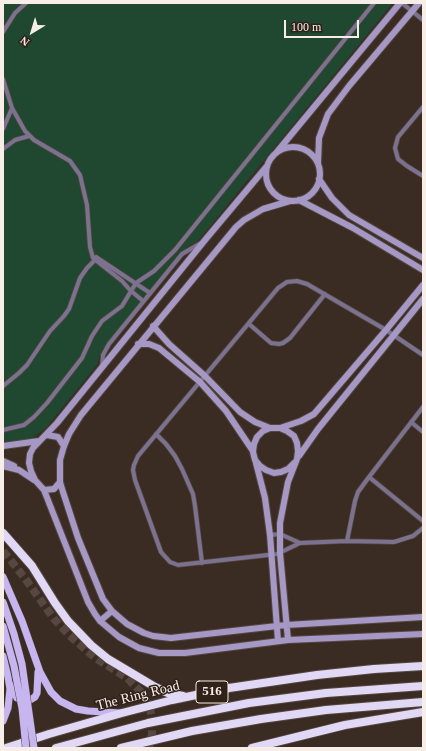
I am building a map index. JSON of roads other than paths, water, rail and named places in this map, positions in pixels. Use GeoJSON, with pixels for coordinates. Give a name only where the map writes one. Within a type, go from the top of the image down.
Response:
{"type":"FeatureCollection","features":[{"type":"Feature","properties":{"kind":"highway"},"geometry":{"type":"LineString","coordinates":[[3,533],[32,566],[68,621],[91,645],[108,659],[155,687],[188,697]]}},
{"type":"Feature","properties":{"kind":"highway","name":"The Ring Road"},"geometry":{"type":"LineString","coordinates":[[6,748],[122,713],[188,697],[260,683],[310,676],[374,669],[423,666]]}},
{"type":"Feature","properties":{"kind":"highway","name":"The Ring Road"},"geometry":{"type":"LineString","coordinates":[[56,748],[154,721],[243,704],[333,692],[423,686]]}},
{"type":"Feature","properties":{"kind":"highway","name":"516"},"geometry":{"type":"LineString","coordinates":[[121,748],[192,731],[261,718],[352,707],[423,702]]}},
{"type":"Feature","properties":{"kind":"highway"},"geometry":{"type":"LineString","coordinates":[[252,748],[345,725],[385,717],[423,712]]}},
{"type":"Feature","properties":{"kind":"main road"},"geometry":{"type":"LineString","coordinates":[[3,577],[22,621],[38,667],[47,687],[65,704],[82,710],[122,713]]}},
{"type":"Feature","properties":{"kind":"main road"},"geometry":{"type":"LineString","coordinates":[[3,602],[14,634],[23,671],[34,748]]}},
{"type":"Feature","properties":{"kind":"main road"},"geometry":{"type":"LineString","coordinates":[[3,626],[14,666],[22,708],[26,748]]}},
{"type":"Feature","properties":{"kind":"main road"},"geometry":{"type":"LineString","coordinates":[[3,656],[9,683],[9,702],[3,721]]}},
{"type":"Feature","properties":{"kind":"main road"},"geometry":{"type":"LineString","coordinates":[[9,683],[19,699],[27,701],[32,699],[38,690],[38,667]]}},
{"type":"Feature","properties":{"kind":"street"},"geometry":{"type":"LineString","coordinates":[[3,32],[15,13],[26,3]]}},
{"type":"Feature","properties":{"kind":"street"},"geometry":{"type":"LineString","coordinates":[[3,430],[24,425],[47,403],[82,358],[98,326],[108,316],[122,306],[130,290],[136,283],[154,271],[175,250],[374,3]]}},
{"type":"Feature","properties":{"kind":"street"},"geometry":{"type":"LineString","coordinates":[[290,201],[282,198],[270,189],[266,174],[270,159],[401,3],[423,20]]}},
{"type":"Feature","properties":{"kind":"street"},"geometry":{"type":"LineString","coordinates":[[419,5],[412,11],[349,86],[328,114],[319,138],[319,179],[317,186],[312,193],[299,200],[290,201],[263,209],[236,226],[81,415],[69,434],[64,446],[60,460],[60,482],[78,538],[99,591],[107,605],[112,611],[136,629],[153,636],[166,638],[183,637],[286,625],[423,617]]}},
{"type":"Feature","properties":{"kind":"street"},"geometry":{"type":"LineString","coordinates":[[3,79],[12,108],[22,127],[29,136],[40,144],[66,158],[78,171],[87,205],[92,255],[143,301]]}},
{"type":"Feature","properties":{"kind":"street"},"geometry":{"type":"LineString","coordinates":[[423,107],[398,137],[394,148],[398,159],[423,176]]}},
{"type":"Feature","properties":{"kind":"street"},"geometry":{"type":"LineString","coordinates":[[3,129],[12,108]]}},
{"type":"Feature","properties":{"kind":"street"},"geometry":{"type":"LineString","coordinates":[[3,149],[15,140],[29,136]]}},
{"type":"Feature","properties":{"kind":"street"},"geometry":{"type":"LineString","coordinates":[[276,153],[289,148],[303,149],[309,152],[318,163]]}},
{"type":"Feature","properties":{"kind":"street"},"geometry":{"type":"LineString","coordinates":[[35,480],[29,463],[30,454],[33,448],[47,435],[267,166]]}},
{"type":"Feature","properties":{"kind":"street"},"geometry":{"type":"LineString","coordinates":[[319,179],[332,198],[349,215],[423,258]]}},
{"type":"Feature","properties":{"kind":"street"},"geometry":{"type":"LineString","coordinates":[[299,200],[353,228],[423,270]]}},
{"type":"Feature","properties":{"kind":"street"},"geometry":{"type":"LineString","coordinates":[[102,367],[102,361],[106,349],[143,301],[182,254],[205,240]]}},
{"type":"Feature","properties":{"kind":"street"},"geometry":{"type":"LineString","coordinates":[[96,259],[136,283],[150,294]]}},
{"type":"Feature","properties":{"kind":"street"},"geometry":{"type":"LineString","coordinates":[[3,386],[27,365],[50,331],[64,316],[71,304],[80,278],[96,259]]}},
{"type":"Feature","properties":{"kind":"street"},"geometry":{"type":"LineString","coordinates":[[423,355],[386,330],[326,294],[303,282],[287,282],[278,288],[156,434],[135,460],[133,470],[135,480],[164,556],[170,562],[178,565],[280,554],[288,548],[300,543],[401,541],[413,536],[423,528]]}},
{"type":"Feature","properties":{"kind":"street"},"geometry":{"type":"LineString","coordinates":[[153,326],[169,344],[205,376],[240,412],[255,422],[270,428],[280,428],[302,421],[314,414],[423,285]]}},
{"type":"Feature","properties":{"kind":"street"},"geometry":{"type":"LineString","coordinates":[[248,324],[271,342],[279,344],[284,343],[290,338],[326,294]]}},
{"type":"Feature","properties":{"kind":"street"},"geometry":{"type":"LineString","coordinates":[[255,460],[260,466],[274,473],[282,472],[288,469],[318,429],[423,299]]}},
{"type":"Feature","properties":{"kind":"street"},"geometry":{"type":"LineString","coordinates":[[138,344],[149,344],[159,348],[200,382],[226,411],[253,452],[265,498],[270,535],[278,641]]}},
{"type":"Feature","properties":{"kind":"street"},"geometry":{"type":"LineString","coordinates":[[347,542],[358,492],[423,407]]}},
{"type":"Feature","properties":{"kind":"street"},"geometry":{"type":"LineString","coordinates":[[411,422],[423,432]]}},
{"type":"Feature","properties":{"kind":"street"},"geometry":{"type":"LineString","coordinates":[[253,452],[257,437],[263,431],[270,428]]}},
{"type":"Feature","properties":{"kind":"street"},"geometry":{"type":"LineString","coordinates":[[280,428],[287,431],[295,439],[298,451],[288,482],[282,509],[280,534],[280,554],[288,640]]}},
{"type":"Feature","properties":{"kind":"street"},"geometry":{"type":"LineString","coordinates":[[156,434],[175,456],[193,494],[196,506],[202,563]]}},
{"type":"Feature","properties":{"kind":"street"},"geometry":{"type":"LineString","coordinates":[[47,435],[58,437],[64,446]]}},
{"type":"Feature","properties":{"kind":"street"},"geometry":{"type":"LineString","coordinates":[[3,446],[39,441]]}},
{"type":"Feature","properties":{"kind":"street"},"geometry":{"type":"LineString","coordinates":[[3,442],[21,444]]}},
{"type":"Feature","properties":{"kind":"street"},"geometry":{"type":"LineString","coordinates":[[3,461],[16,467],[35,480],[44,490],[88,602],[100,621],[129,644],[150,652],[185,653],[288,640],[423,634]]}},
{"type":"Feature","properties":{"kind":"street"},"geometry":{"type":"LineString","coordinates":[[3,466],[24,473]]}},
{"type":"Feature","properties":{"kind":"street"},"geometry":{"type":"LineString","coordinates":[[369,477],[423,521]]}},
{"type":"Feature","properties":{"kind":"street"},"geometry":{"type":"LineString","coordinates":[[44,490],[54,489],[60,482]]}},
{"type":"Feature","properties":{"kind":"street"},"geometry":{"type":"LineString","coordinates":[[270,535],[280,534],[300,543]]}},
{"type":"Feature","properties":{"kind":"street"},"geometry":{"type":"LineString","coordinates":[[65,542],[78,538]]}},
{"type":"Feature","properties":{"kind":"street"},"geometry":{"type":"LineString","coordinates":[[100,621],[112,611]]}},
{"type":"Feature","properties":{"kind":"tunnel"},"geometry":{"type":"LineString","coordinates":[[3,551],[54,619],[69,635],[94,657],[127,678],[141,692],[150,708],[152,721],[152,734],[149,748]]}}]}
